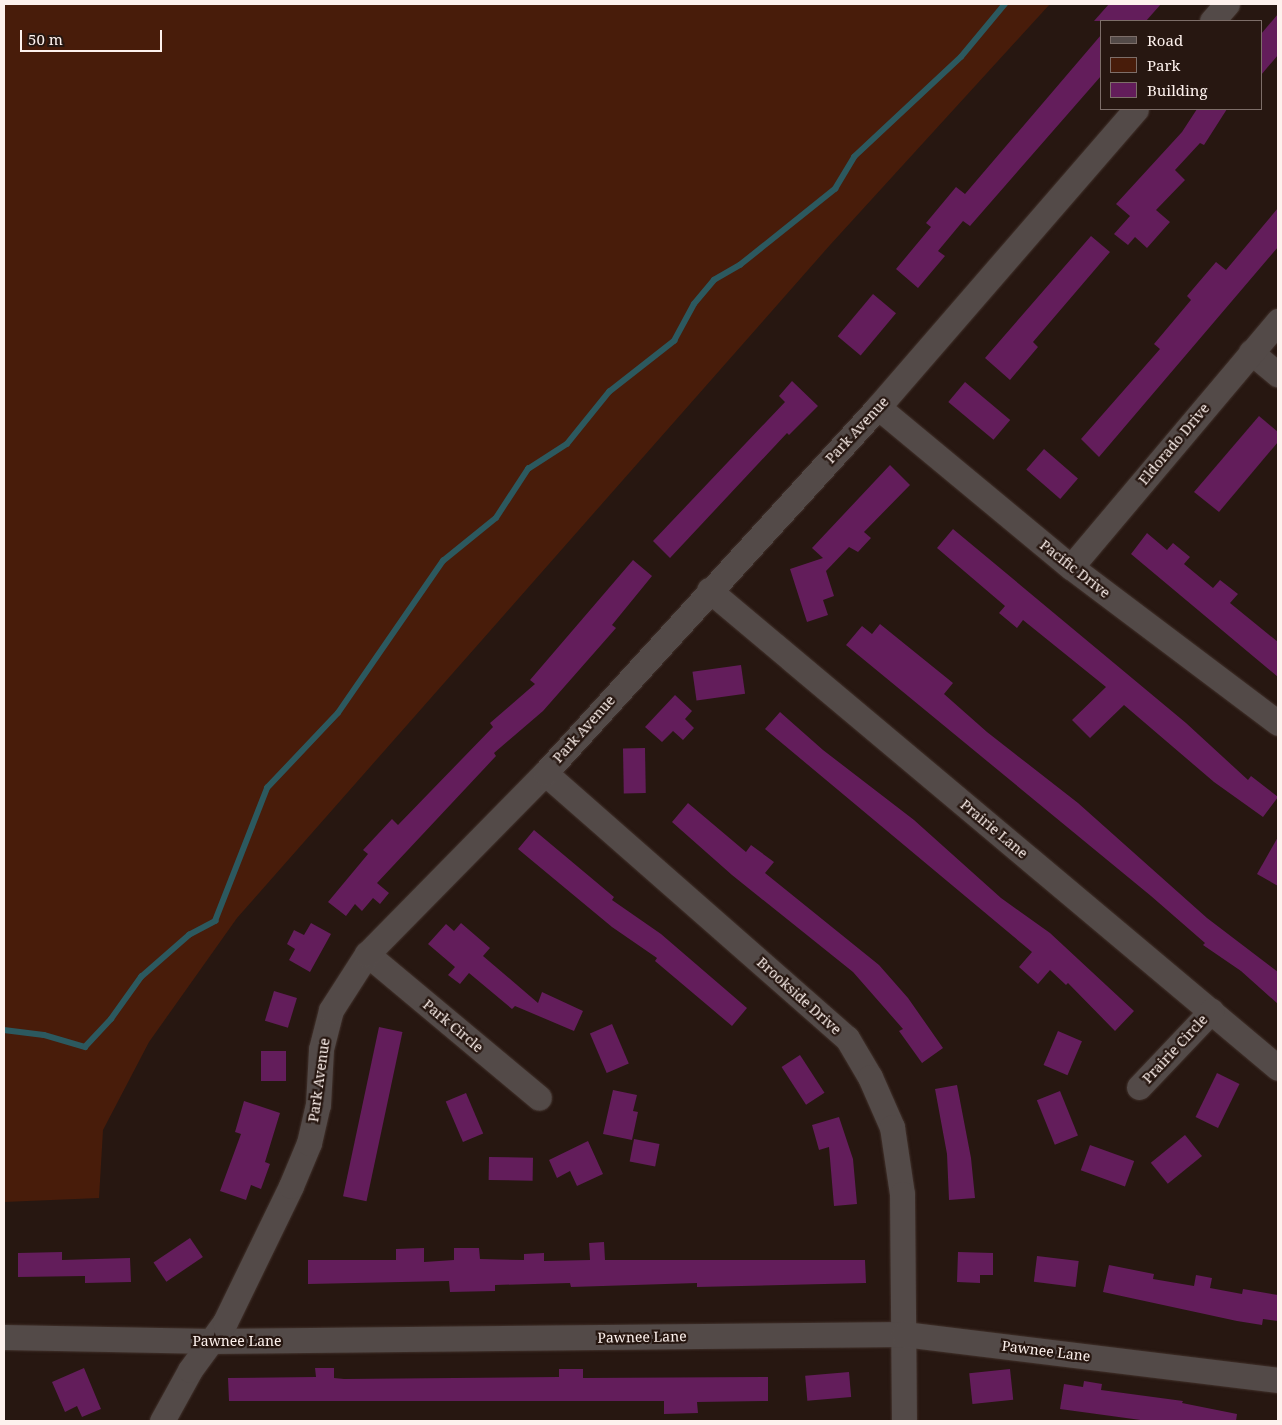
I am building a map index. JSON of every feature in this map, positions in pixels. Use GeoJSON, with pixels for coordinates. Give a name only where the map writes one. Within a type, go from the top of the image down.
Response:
{"type":"FeatureCollection","features":[{"type":"Feature","properties":{"kind":"street"},"geometry":{"type":"LineString","coordinates":[[1213,20],[1227,4]]}},
{"type":"Feature","properties":{"kind":"street","name":"Park Avenue"},"geometry":{"type":"LineString","coordinates":[[162,1421],[190,1370],[225,1322],[309,1143],[318,1106],[322,1049],[331,1010],[368,954],[545,773],[709,590],[878,407],[1135,110]]}},
{"type":"Feature","properties":{"kind":"street","name":"Eldorado Drive"},"geometry":{"type":"LineString","coordinates":[[1071,567],[1278,321]]}},
{"type":"Feature","properties":{"kind":"street"},"geometry":{"type":"LineString","coordinates":[[1251,352],[1278,375]]}},
{"type":"Feature","properties":{"kind":"street","name":"Pacific Drive"},"geometry":{"type":"LineString","coordinates":[[878,407],[1071,567],[1278,723]]}},
{"type":"Feature","properties":{"kind":"street","name":"Prairie Lane"},"geometry":{"type":"LineString","coordinates":[[709,590],[1278,1068]]}},
{"type":"Feature","properties":{"kind":"street","name":"Brookside Drive"},"geometry":{"type":"LineString","coordinates":[[545,773],[847,1038],[870,1077],[892,1127],[902,1194],[904,1421]]}},
{"type":"Feature","properties":{"kind":"street","name":"Park Circle"},"geometry":{"type":"LineString","coordinates":[[368,954],[539,1098]]}},
{"type":"Feature","properties":{"kind":"street","name":"Prairie Circle"},"geometry":{"type":"LineString","coordinates":[[1139,1087],[1211,1011]]}},
{"type":"Feature","properties":{"kind":"street","name":"Pawnee Lane"},"geometry":{"type":"LineString","coordinates":[[4,1337],[212,1341],[904,1334],[1278,1380]]}},
{"type":"Feature","properties":{"kind":"green space"},"geometry":{"type":"Polygon","coordinates":[[[4,4],[1050,4],[830,245],[237,918],[149,1042],[103,1130],[99,1198],[4,1202],[4,4]]]}},
{"type":"Feature","properties":{"kind":"building"},"geometry":{"type":"Polygon","coordinates":[[[1109,4],[1161,4],[1147,20],[1094,21],[1109,4]]]}},
{"type":"Feature","properties":{"kind":"building"},"geometry":{"type":"Polygon","coordinates":[[[1278,14],[1278,55],[1262,74],[1262,33],[1278,14]]]}},
{"type":"Feature","properties":{"kind":"building"},"geometry":{"type":"Polygon","coordinates":[[[1100,36],[1100,77],[970,226],[963,221],[938,251],[945,256],[918,288],[896,269],[931,227],[926,223],[956,187],[965,194],[1100,36]]]}},
{"type":"Feature","properties":{"kind":"building"},"geometry":{"type":"Polygon","coordinates":[[[1196,110],[1226,110],[1204,145],[1200,143],[1175,170],[1185,180],[1156,210],[1170,222],[1147,248],[1135,237],[1128,245],[1114,234],[1130,216],[1116,204],[1182,132],[1196,110]]]}},
{"type":"Feature","properties":{"kind":"building"},"geometry":{"type":"Polygon","coordinates":[[[1278,208],[1278,247],[1099,457],[1081,439],[1160,349],[1154,344],[1191,300],[1187,296],[1216,262],[1226,270],[1278,208]]]}},
{"type":"Feature","properties":{"kind":"building"},"geometry":{"type":"Polygon","coordinates":[[[1091,236],[1110,252],[1033,342],[1038,347],[1010,380],[985,358],[1091,236]]]}},
{"type":"Feature","properties":{"kind":"building"},"geometry":{"type":"Polygon","coordinates":[[[873,294],[896,313],[861,355],[838,336],[873,294]]]}},
{"type":"Feature","properties":{"kind":"building"},"geometry":{"type":"Polygon","coordinates":[[[792,381],[818,406],[789,435],[787,433],[670,558],[653,541],[785,402],[779,396],[792,381]]]}},
{"type":"Feature","properties":{"kind":"building"},"geometry":{"type":"Polygon","coordinates":[[[965,382],[1010,420],[993,440],[948,402],[965,382]]]}},
{"type":"Feature","properties":{"kind":"building"},"geometry":{"type":"Polygon","coordinates":[[[1259,416],[1278,432],[1278,442],[1219,512],[1194,492],[1259,416]]]}},
{"type":"Feature","properties":{"kind":"building"},"geometry":{"type":"Polygon","coordinates":[[[1044,449],[1078,479],[1060,499],[1026,469],[1044,449]]]}},
{"type":"Feature","properties":{"kind":"building"},"geometry":{"type":"Polygon","coordinates":[[[890,465],[910,485],[864,532],[871,538],[858,552],[849,547],[826,571],[834,596],[823,600],[828,615],[807,622],[790,569],[823,558],[812,548],[890,465]]]}},
{"type":"Feature","properties":{"kind":"building"},"geometry":{"type":"Polygon","coordinates":[[[953,529],[1186,723],[1248,780],[1251,776],[1278,797],[1263,817],[1214,782],[1124,705],[1090,738],[1072,720],[1106,687],[1023,620],[1017,628],[999,613],[1005,606],[937,548],[953,529]]]}},
{"type":"Feature","properties":{"kind":"building"},"geometry":{"type":"Polygon","coordinates":[[[1147,533],[1167,550],[1173,543],[1190,557],[1184,564],[1213,588],[1220,580],[1238,594],[1230,603],[1278,642],[1278,677],[1131,554],[1147,533]]]}},
{"type":"Feature","properties":{"kind":"building"},"geometry":{"type":"Polygon","coordinates":[[[633,560],[652,576],[612,625],[616,628],[543,711],[494,753],[496,756],[377,883],[389,893],[380,904],[373,898],[362,911],[355,904],[346,916],[328,902],[368,854],[363,850],[392,819],[398,825],[493,727],[490,723],[535,684],[530,680],[633,560]]]}},
{"type":"Feature","properties":{"kind":"building"},"geometry":{"type":"Polygon","coordinates":[[[880,624],[953,683],[944,694],[987,732],[1078,803],[1207,918],[1278,972],[1278,1004],[1241,971],[1203,945],[1205,943],[1151,896],[846,645],[862,626],[872,634],[880,624]]]}},
{"type":"Feature","properties":{"kind":"building"},"geometry":{"type":"Polygon","coordinates":[[[741,665],[745,694],[697,701],[692,672],[741,665]]]}},
{"type":"Feature","properties":{"kind":"building"},"geometry":{"type":"Polygon","coordinates":[[[675,695],[692,711],[685,719],[694,728],[683,740],[673,731],[662,742],[645,727],[675,695]]]}},
{"type":"Feature","properties":{"kind":"building"},"geometry":{"type":"Polygon","coordinates":[[[780,712],[823,750],[914,820],[1001,898],[1050,933],[1134,1011],[1115,1031],[1068,983],[1066,985],[1050,970],[1038,984],[1019,967],[1032,952],[765,729],[780,712]]]}},
{"type":"Feature","properties":{"kind":"building"},"geometry":{"type":"Polygon","coordinates":[[[623,748],[645,748],[646,793],[624,793],[623,748]]]}},
{"type":"Feature","properties":{"kind":"building"},"geometry":{"type":"Polygon","coordinates":[[[688,803],[746,852],[751,845],[774,862],[765,873],[879,965],[908,998],[943,1048],[922,1063],[899,1031],[903,1029],[853,972],[732,875],[672,822],[688,803]]]}},
{"type":"Feature","properties":{"kind":"building"},"geometry":{"type":"Polygon","coordinates":[[[534,830],[614,897],[612,900],[661,934],[747,1008],[732,1026],[655,961],[657,958],[612,927],[518,849],[534,830]]]}},
{"type":"Feature","properties":{"kind":"building"},"geometry":{"type":"Polygon","coordinates":[[[1278,837],[1278,886],[1257,874],[1278,837]]]}},
{"type":"Feature","properties":{"kind":"building"},"geometry":{"type":"Polygon","coordinates":[[[311,923],[331,934],[310,972],[289,960],[295,949],[287,944],[294,930],[304,935],[311,923]]]}},
{"type":"Feature","properties":{"kind":"building"},"geometry":{"type":"Polygon","coordinates":[[[461,923],[490,948],[483,956],[538,1003],[542,992],[583,1011],[574,1031],[515,1006],[512,1009],[469,973],[460,984],[448,975],[455,967],[428,944],[446,924],[454,931],[461,923]]]}},
{"type":"Feature","properties":{"kind":"building"},"geometry":{"type":"Polygon","coordinates":[[[274,991],[297,998],[288,1028],[265,1021],[274,991]]]}},
{"type":"Feature","properties":{"kind":"building"},"geometry":{"type":"Polygon","coordinates":[[[612,1024],[629,1064],[607,1073],[590,1033],[612,1024]]]}},
{"type":"Feature","properties":{"kind":"building"},"geometry":{"type":"Polygon","coordinates":[[[379,1027],[402,1032],[367,1201],[343,1196],[379,1027]]]}},
{"type":"Feature","properties":{"kind":"building"},"geometry":{"type":"Polygon","coordinates":[[[1058,1031],[1082,1041],[1067,1075],[1044,1065],[1058,1031]]]}},
{"type":"Feature","properties":{"kind":"building"},"geometry":{"type":"Polygon","coordinates":[[[261,1051],[286,1051],[286,1081],[261,1081],[261,1051]]]}},
{"type":"Feature","properties":{"kind":"building"},"geometry":{"type":"Polygon","coordinates":[[[800,1055],[825,1093],[806,1105],[782,1067],[800,1055]]]}},
{"type":"Feature","properties":{"kind":"building"},"geometry":{"type":"Polygon","coordinates":[[[1217,1073],[1239,1084],[1218,1128],[1196,1117],[1217,1073]]]}},
{"type":"Feature","properties":{"kind":"building"},"geometry":{"type":"Polygon","coordinates":[[[957,1085],[971,1158],[975,1198],[949,1200],[947,1154],[935,1089],[957,1085]]]}},
{"type":"Feature","properties":{"kind":"building"},"geometry":{"type":"Polygon","coordinates":[[[613,1090],[637,1095],[633,1111],[638,1112],[632,1140],[603,1134],[613,1090]]]}},
{"type":"Feature","properties":{"kind":"building"},"geometry":{"type":"Polygon","coordinates":[[[1060,1091],[1078,1136],[1055,1145],[1037,1100],[1060,1091]]]}},
{"type":"Feature","properties":{"kind":"building"},"geometry":{"type":"Polygon","coordinates":[[[466,1093],[483,1134],[463,1142],[446,1102],[466,1093]]]}},
{"type":"Feature","properties":{"kind":"building"},"geometry":{"type":"Polygon","coordinates":[[[244,1101],[280,1113],[265,1162],[270,1164],[261,1189],[251,1185],[246,1200],[220,1191],[241,1134],[235,1132],[244,1101]]]}},
{"type":"Feature","properties":{"kind":"building"},"geometry":{"type":"Polygon","coordinates":[[[839,1117],[853,1159],[857,1204],[834,1206],[829,1147],[819,1150],[812,1125],[839,1117]]]}},
{"type":"Feature","properties":{"kind":"building"},"geometry":{"type":"Polygon","coordinates":[[[1185,1135],[1202,1156],[1168,1184],[1151,1163],[1185,1135]]]}},
{"type":"Feature","properties":{"kind":"building"},"geometry":{"type":"Polygon","coordinates":[[[634,1139],[660,1144],[655,1167],[630,1162],[634,1139]]]}},
{"type":"Feature","properties":{"kind":"building"},"geometry":{"type":"Polygon","coordinates":[[[588,1141],[603,1174],[577,1186],[570,1171],[557,1178],[549,1160],[588,1141]]]}},
{"type":"Feature","properties":{"kind":"building"},"geometry":{"type":"Polygon","coordinates":[[[1090,1145],[1134,1161],[1125,1186],[1081,1170],[1090,1145]]]}},
{"type":"Feature","properties":{"kind":"building"},"geometry":{"type":"Polygon","coordinates":[[[489,1157],[533,1158],[533,1181],[489,1180],[489,1157]]]}},
{"type":"Feature","properties":{"kind":"building"},"geometry":{"type":"Polygon","coordinates":[[[190,1238],[203,1257],[166,1282],[154,1263],[190,1238]]]}},
{"type":"Feature","properties":{"kind":"building"},"geometry":{"type":"Polygon","coordinates":[[[604,1242],[605,1260],[865,1260],[866,1283],[697,1287],[697,1283],[571,1287],[570,1283],[495,1285],[495,1291],[450,1292],[449,1281],[308,1284],[308,1260],[396,1260],[396,1249],[424,1248],[424,1262],[454,1260],[454,1248],[479,1248],[480,1259],[524,1260],[524,1254],[544,1253],[544,1261],[590,1260],[589,1243],[604,1242]]]}},
{"type":"Feature","properties":{"kind":"building"},"geometry":{"type":"Polygon","coordinates":[[[62,1252],[62,1260],[130,1258],[131,1282],[85,1283],[85,1276],[18,1277],[18,1253],[62,1252]]]}},
{"type":"Feature","properties":{"kind":"building"},"geometry":{"type":"Polygon","coordinates":[[[958,1252],[993,1253],[993,1275],[980,1275],[980,1283],[957,1282],[958,1252]]]}},
{"type":"Feature","properties":{"kind":"building"},"geometry":{"type":"Polygon","coordinates":[[[1037,1256],[1079,1261],[1076,1287],[1034,1282],[1037,1256]]]}},
{"type":"Feature","properties":{"kind":"building"},"geometry":{"type":"Polygon","coordinates":[[[1109,1265],[1154,1274],[1153,1279],[1194,1286],[1196,1275],[1212,1278],[1210,1288],[1242,1294],[1243,1289],[1278,1295],[1278,1321],[1263,1319],[1262,1325],[1237,1321],[1103,1292],[1109,1265]]]}},
{"type":"Feature","properties":{"kind":"building"},"geometry":{"type":"Polygon","coordinates":[[[84,1368],[101,1409],[82,1417],[77,1406],[65,1412],[52,1382],[84,1368]]]}},
{"type":"Feature","properties":{"kind":"building"},"geometry":{"type":"Polygon","coordinates":[[[315,1368],[334,1368],[334,1378],[344,1379],[559,1377],[559,1369],[583,1369],[583,1378],[768,1377],[768,1401],[697,1402],[698,1413],[664,1414],[664,1401],[229,1401],[228,1378],[316,1377],[315,1368]]]}},
{"type":"Feature","properties":{"kind":"building"},"geometry":{"type":"Polygon","coordinates":[[[1010,1369],[1013,1400],[972,1404],[969,1373],[1010,1369]]]}},
{"type":"Feature","properties":{"kind":"building"},"geometry":{"type":"Polygon","coordinates":[[[849,1372],[851,1397],[807,1401],[805,1376],[849,1372]]]}},
{"type":"Feature","properties":{"kind":"building"},"geometry":{"type":"Polygon","coordinates":[[[1084,1381],[1102,1384],[1101,1390],[1183,1401],[1182,1403],[1237,1414],[1236,1421],[1148,1421],[1060,1409],[1064,1384],[1083,1387],[1084,1381]]]}},
{"type":"Feature","properties":{"kind":"waterway"},"geometry":{"type":"LineString","coordinates":[[4,1030],[44,1035],[85,1047],[111,1019],[141,977],[189,935],[215,921],[267,788],[338,713],[443,561],[496,518],[528,469],[567,444],[609,392],[674,341],[694,304],[714,280],[740,265],[835,189],[854,157],[961,57],[1005,4]]}}]}
